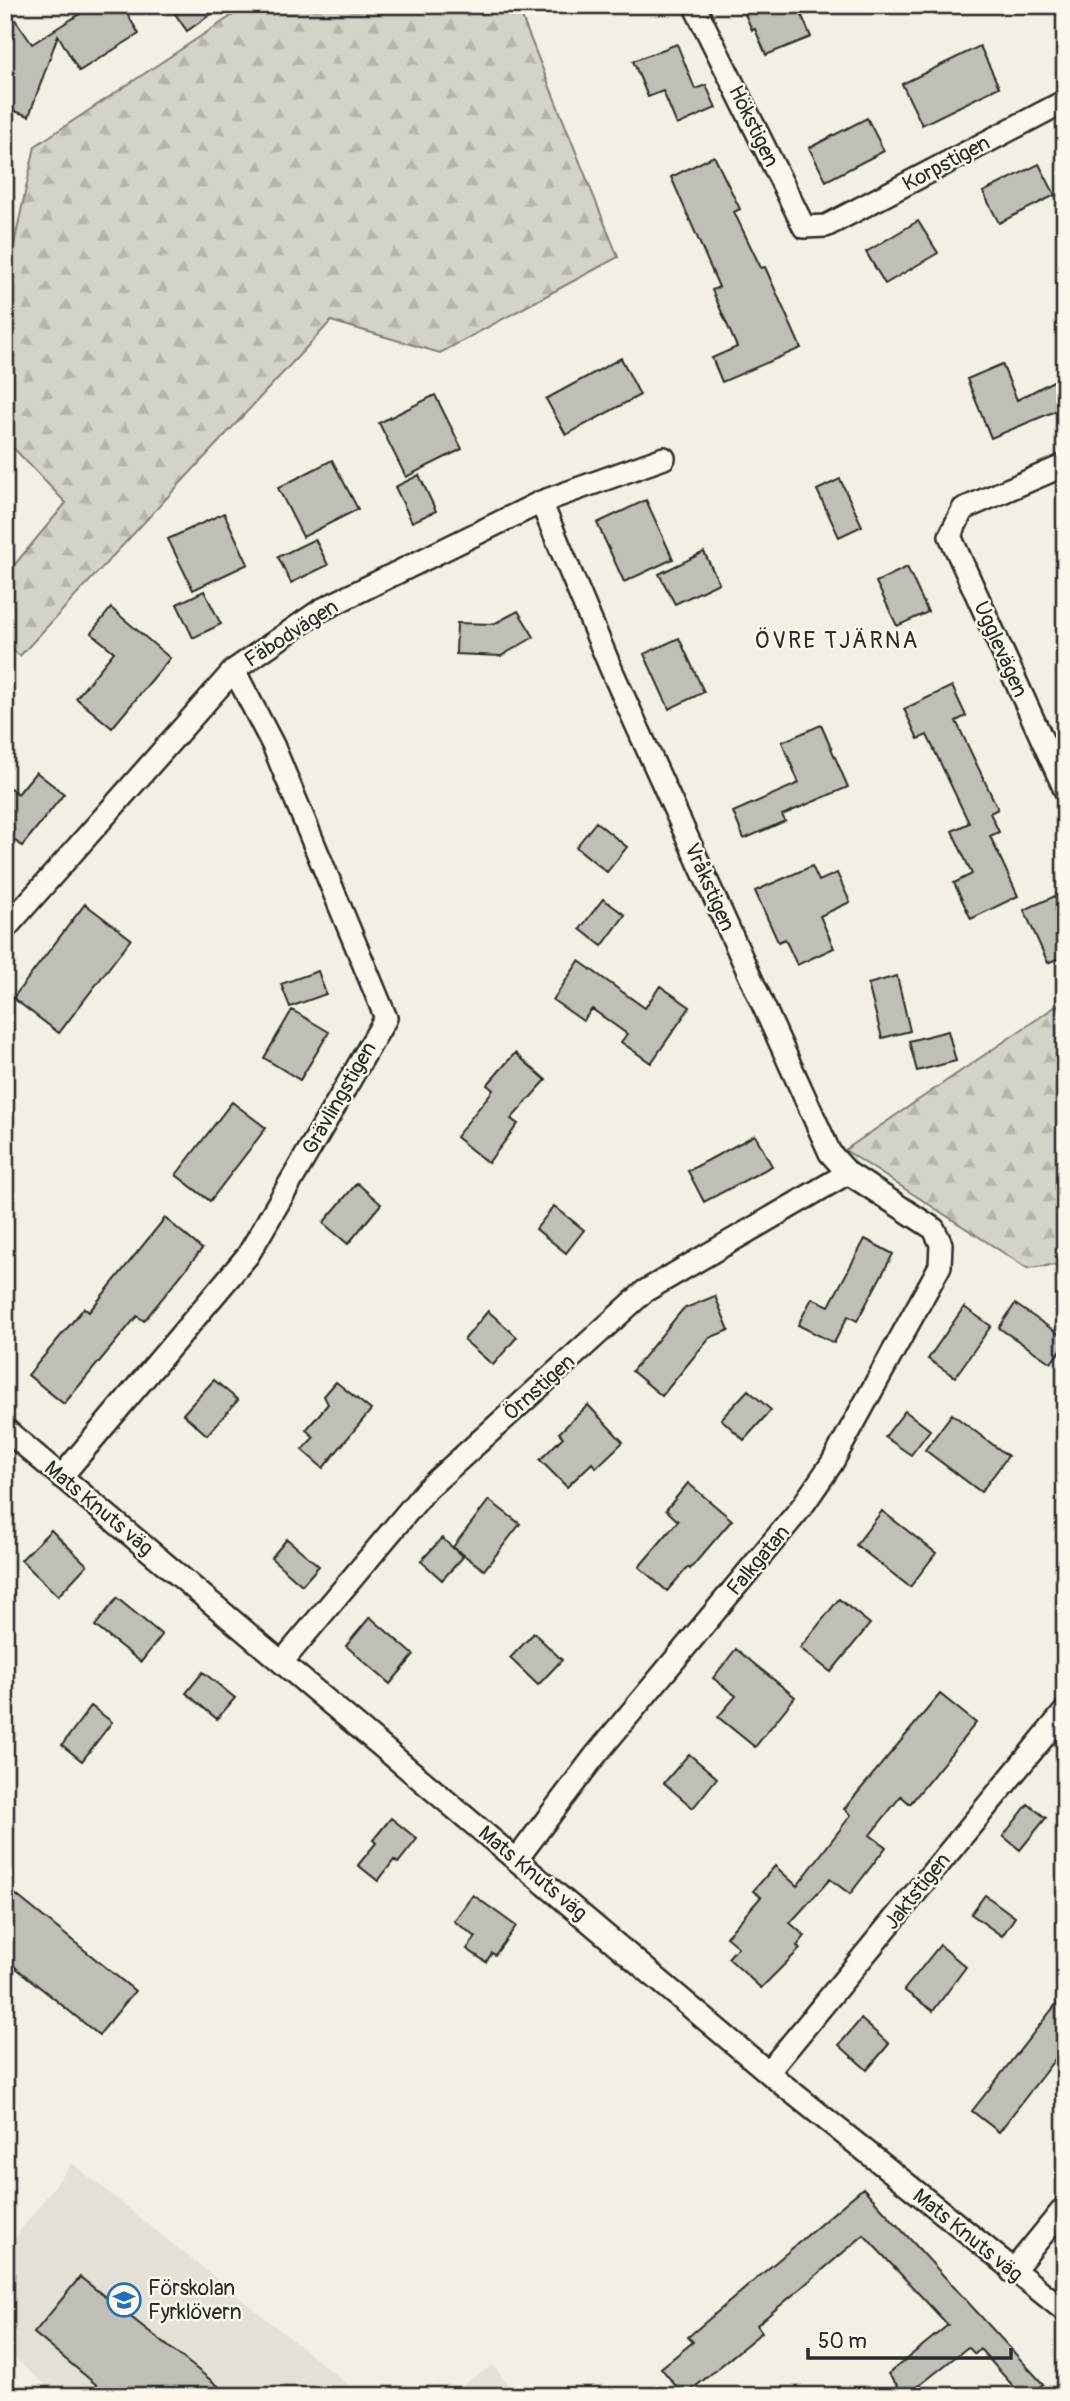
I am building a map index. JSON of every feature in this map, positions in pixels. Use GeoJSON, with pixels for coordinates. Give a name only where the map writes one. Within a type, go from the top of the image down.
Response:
{"type":"FeatureCollection","features":[{"type":"Feature","properties":{"kind":"street","name":"Hökstigen"},"geometry":{"type":"LineString","coordinates":[[694,5],[804,227],[827,226]]}},
{"type":"Feature","properties":{"kind":"street","name":"Korpstigen"},"geometry":{"type":"LineString","coordinates":[[827,226],[1065,101]]}},
{"type":"Feature","properties":{"kind":"street","name":"Fäbodvägen"},"geometry":{"type":"LineString","coordinates":[[5,929],[234,670],[321,610],[541,502],[664,458]]}},
{"type":"Feature","properties":{"kind":"street","name":"Ugglevägen"},"geometry":{"type":"LineString","coordinates":[[1065,465],[963,509],[950,537],[1065,790]]}},
{"type":"Feature","properties":{"kind":"street","name":"Vråkstigen"},"geometry":{"type":"LineString","coordinates":[[541,502],[612,671],[830,1153],[848,1173],[934,1229]]}},
{"type":"Feature","properties":{"kind":"street","name":"Grävlingstigen"},"geometry":{"type":"LineString","coordinates":[[61,1477],[247,1255],[386,1018],[274,745],[234,670]]}},
{"type":"Feature","properties":{"kind":"street","name":"Örnstigen"},"geometry":{"type":"LineString","coordinates":[[282,1662],[427,1489],[645,1291],[848,1173]]}},
{"type":"Feature","properties":{"kind":"street","name":"Falkgatan"},"geometry":{"type":"LineString","coordinates":[[517,1859],[594,1757],[801,1508],[832,1464],[940,1266],[941,1244],[934,1229]]}},
{"type":"Feature","properties":{"kind":"street","name":"Mats Knuts väg"},"geometry":{"type":"LineString","coordinates":[[5,1429],[769,2071],[1012,2272],[1065,2311]]}},
{"type":"Feature","properties":{"kind":"street","name":"Jaktstigen"},"geometry":{"type":"LineString","coordinates":[[769,2071],[1065,1711]]}},
{"type":"Feature","properties":{"kind":"street"},"geometry":{"type":"LineString","coordinates":[[1012,2272],[1065,2207]]}},
{"type":"Feature","properties":{"kind":"shaded area","name":"Förskolan Fyrklövern"},"geometry":{"type":"Polygon","coordinates":[[[72,2163],[362,2396],[58,2396],[5,2350],[5,2251],[72,2163]]]}},
{"type":"Feature","properties":{"kind":"shaded area"},"geometry":{"type":"Polygon","coordinates":[[[493,2365],[516,2396],[446,2396],[493,2365]]]}},
{"type":"Feature","properties":{"kind":"green space"},"geometry":{"type":"Polygon","coordinates":[[[248,5],[517,5],[618,257],[440,353],[331,321],[20,656],[5,644],[5,576],[66,503],[5,439],[5,253],[12,254],[35,146],[248,5]]]}},
{"type":"Feature","properties":{"kind":"green space"},"geometry":{"type":"Polygon","coordinates":[[[1065,1000],[1065,1264],[1027,1268],[845,1150],[1065,1000]]]}},
{"type":"Feature","properties":{"kind":"building"},"geometry":{"type":"Polygon","coordinates":[[[5,5],[32,44],[94,5],[122,5],[139,34],[79,71],[58,35],[29,116],[5,108],[5,5]]]}},
{"type":"Feature","properties":{"kind":"building"},"geometry":{"type":"Polygon","coordinates":[[[169,5],[224,5],[187,31],[169,5]]]}},
{"type":"Feature","properties":{"kind":"building"},"geometry":{"type":"Polygon","coordinates":[[[741,5],[806,5],[799,9],[811,37],[766,55],[741,5]]]}},
{"type":"Feature","properties":{"kind":"building"},"geometry":{"type":"Polygon","coordinates":[[[677,44],[695,89],[706,85],[716,108],[677,125],[663,91],[648,97],[633,61],[677,44]]]}},
{"type":"Feature","properties":{"kind":"building"},"geometry":{"type":"Polygon","coordinates":[[[980,46],[999,87],[922,125],[902,84],[980,46]]]}},
{"type":"Feature","properties":{"kind":"building"},"geometry":{"type":"Polygon","coordinates":[[[867,118],[884,151],[826,181],[809,148],[867,118]]]}},
{"type":"Feature","properties":{"kind":"building"},"geometry":{"type":"Polygon","coordinates":[[[714,156],[740,209],[734,212],[761,268],[765,267],[801,348],[722,382],[712,358],[737,347],[712,290],[719,287],[671,177],[714,156]]]}},
{"type":"Feature","properties":{"kind":"building"},"geometry":{"type":"Polygon","coordinates":[[[1039,164],[1055,195],[999,223],[983,192],[1039,164]]]}},
{"type":"Feature","properties":{"kind":"building"},"geometry":{"type":"Polygon","coordinates":[[[918,221],[938,253],[885,284],[866,252],[918,221]]]}},
{"type":"Feature","properties":{"kind":"building"},"geometry":{"type":"Polygon","coordinates":[[[621,358],[640,395],[566,435],[546,399],[621,358]]]}},
{"type":"Feature","properties":{"kind":"building"},"geometry":{"type":"Polygon","coordinates":[[[1002,364],[1017,400],[1065,375],[1065,407],[991,438],[967,379],[1002,364]]]}},
{"type":"Feature","properties":{"kind":"building"},"geometry":{"type":"Polygon","coordinates":[[[435,395],[462,449],[406,477],[379,423],[435,395]]]}},
{"type":"Feature","properties":{"kind":"building"},"geometry":{"type":"Polygon","coordinates":[[[332,460],[358,509],[303,537],[278,488],[332,460]]]}},
{"type":"Feature","properties":{"kind":"building"},"geometry":{"type":"Polygon","coordinates":[[[419,475],[436,511],[412,522],[395,487],[419,475]]]}},
{"type":"Feature","properties":{"kind":"building"},"geometry":{"type":"Polygon","coordinates":[[[840,479],[862,526],[839,537],[817,490],[840,479]]]}},
{"type":"Feature","properties":{"kind":"building"},"geometry":{"type":"Polygon","coordinates":[[[646,500],[673,559],[624,582],[597,523],[646,500]]]}},
{"type":"Feature","properties":{"kind":"building"},"geometry":{"type":"Polygon","coordinates":[[[224,513],[248,564],[193,590],[168,539],[224,513]]]}},
{"type":"Feature","properties":{"kind":"building"},"geometry":{"type":"Polygon","coordinates":[[[315,539],[328,565],[291,583],[278,557],[315,539]]]}},
{"type":"Feature","properties":{"kind":"building"},"geometry":{"type":"Polygon","coordinates":[[[704,552],[719,583],[675,604],[659,574],[704,552]]]}},
{"type":"Feature","properties":{"kind":"building"},"geometry":{"type":"Polygon","coordinates":[[[907,567],[928,612],[897,626],[876,582],[907,567]]]}},
{"type":"Feature","properties":{"kind":"building"},"geometry":{"type":"Polygon","coordinates":[[[204,591],[221,624],[193,638],[177,604],[204,591]]]}},
{"type":"Feature","properties":{"kind":"building"},"geometry":{"type":"Polygon","coordinates":[[[111,608],[170,658],[112,728],[76,698],[114,652],[91,633],[111,608]]]}},
{"type":"Feature","properties":{"kind":"building"},"geometry":{"type":"Polygon","coordinates":[[[518,611],[534,637],[501,656],[456,654],[457,623],[494,624],[518,611]]]}},
{"type":"Feature","properties":{"kind":"building"},"geometry":{"type":"Polygon","coordinates":[[[679,638],[704,692],[669,709],[644,654],[679,638]]]}},
{"type":"Feature","properties":{"kind":"building"},"geometry":{"type":"Polygon","coordinates":[[[952,686],[966,716],[956,721],[998,809],[990,813],[999,832],[990,836],[1018,896],[971,919],[954,883],[972,874],[952,831],[969,823],[927,735],[918,739],[904,709],[952,686]]]}},
{"type":"Feature","properties":{"kind":"building"},"geometry":{"type":"Polygon","coordinates":[[[821,725],[848,787],[782,815],[785,821],[744,839],[733,812],[799,783],[782,742],[821,725]]]}},
{"type":"Feature","properties":{"kind":"building"},"geometry":{"type":"Polygon","coordinates":[[[36,772],[64,794],[22,846],[5,833],[5,784],[18,794],[36,772]]]}},
{"type":"Feature","properties":{"kind":"building"},"geometry":{"type":"Polygon","coordinates":[[[596,822],[627,847],[607,872],[576,847],[596,822]]]}},
{"type":"Feature","properties":{"kind":"building"},"geometry":{"type":"Polygon","coordinates":[[[812,866],[819,881],[837,873],[850,902],[820,916],[834,948],[797,965],[785,939],[778,942],[755,891],[812,866]]]}},
{"type":"Feature","properties":{"kind":"building"},"geometry":{"type":"Polygon","coordinates":[[[1055,896],[1065,916],[1065,955],[1048,963],[1024,910],[1055,896]]]}},
{"type":"Feature","properties":{"kind":"building"},"geometry":{"type":"Polygon","coordinates":[[[603,899],[625,915],[602,946],[580,929],[603,899]]]}},
{"type":"Feature","properties":{"kind":"building"},"geometry":{"type":"Polygon","coordinates":[[[85,904],[131,939],[59,1033],[13,998],[85,904]]]}},
{"type":"Feature","properties":{"kind":"building"},"geometry":{"type":"Polygon","coordinates":[[[579,961],[645,1008],[660,986],[690,1007],[651,1063],[621,1042],[627,1034],[592,1009],[583,1021],[553,1000],[579,961]]]}},
{"type":"Feature","properties":{"kind":"building"},"geometry":{"type":"Polygon","coordinates":[[[318,971],[326,994],[290,1007],[281,984],[318,971]]]}},
{"type":"Feature","properties":{"kind":"building"},"geometry":{"type":"Polygon","coordinates":[[[897,976],[910,1031],[882,1038],[868,984],[897,976]]]}},
{"type":"Feature","properties":{"kind":"building"},"geometry":{"type":"Polygon","coordinates":[[[292,1010],[329,1032],[300,1080],[264,1058],[292,1010]]]}},
{"type":"Feature","properties":{"kind":"building"},"geometry":{"type":"Polygon","coordinates":[[[948,1031],[956,1061],[917,1071],[909,1041],[948,1031]]]}},
{"type":"Feature","properties":{"kind":"building"},"geometry":{"type":"Polygon","coordinates":[[[515,1053],[546,1080],[511,1119],[518,1124],[488,1163],[456,1137],[493,1090],[487,1085],[515,1053]]]}},
{"type":"Feature","properties":{"kind":"building"},"geometry":{"type":"Polygon","coordinates":[[[232,1102],[266,1128],[210,1201],[176,1175],[232,1102]]]}},
{"type":"Feature","properties":{"kind":"building"},"geometry":{"type":"Polygon","coordinates":[[[755,1135],[772,1166],[704,1202],[688,1171],[755,1135]]]}},
{"type":"Feature","properties":{"kind":"building"},"geometry":{"type":"Polygon","coordinates":[[[357,1183],[381,1204],[348,1244],[323,1223],[357,1183]]]}},
{"type":"Feature","properties":{"kind":"building"},"geometry":{"type":"Polygon","coordinates":[[[554,1206],[584,1230],[566,1253],[536,1229],[554,1206]]]}},
{"type":"Feature","properties":{"kind":"building"},"geometry":{"type":"Polygon","coordinates":[[[165,1218],[202,1249],[144,1321],[137,1316],[64,1404],[28,1375],[84,1308],[89,1312],[165,1218]]]}},
{"type":"Feature","properties":{"kind":"building"},"geometry":{"type":"Polygon","coordinates":[[[865,1239],[893,1254],[857,1321],[848,1316],[834,1343],[798,1325],[812,1298],[829,1306],[865,1239]]]}},
{"type":"Feature","properties":{"kind":"building"},"geometry":{"type":"Polygon","coordinates":[[[715,1296],[729,1330],[709,1338],[662,1396],[632,1371],[683,1309],[715,1296]]]}},
{"type":"Feature","properties":{"kind":"building"},"geometry":{"type":"Polygon","coordinates":[[[1015,1304],[1065,1338],[1065,1344],[1051,1363],[999,1328],[1015,1304]]]}},
{"type":"Feature","properties":{"kind":"building"},"geometry":{"type":"Polygon","coordinates":[[[964,1307],[991,1326],[955,1377],[928,1359],[964,1307]]]}},
{"type":"Feature","properties":{"kind":"building"},"geometry":{"type":"Polygon","coordinates":[[[488,1311],[517,1337],[493,1365],[464,1340],[488,1311]]]}},
{"type":"Feature","properties":{"kind":"building"},"geometry":{"type":"Polygon","coordinates":[[[214,1380],[238,1400],[207,1435],[183,1414],[214,1380]]]}},
{"type":"Feature","properties":{"kind":"building"},"geometry":{"type":"Polygon","coordinates":[[[336,1382],[371,1410],[323,1468],[302,1450],[314,1437],[306,1430],[328,1404],[324,1396],[336,1382]]]}},
{"type":"Feature","properties":{"kind":"building"},"geometry":{"type":"Polygon","coordinates":[[[748,1390],[771,1410],[744,1440],[721,1419],[748,1390]]]}},
{"type":"Feature","properties":{"kind":"building"},"geometry":{"type":"Polygon","coordinates":[[[588,1405],[623,1442],[596,1468],[592,1463],[567,1487],[540,1460],[563,1437],[559,1433],[588,1405]]]}},
{"type":"Feature","properties":{"kind":"building"},"geometry":{"type":"Polygon","coordinates":[[[905,1411],[930,1430],[911,1455],[885,1437],[905,1411]]]}},
{"type":"Feature","properties":{"kind":"building"},"geometry":{"type":"Polygon","coordinates":[[[952,1414],[1008,1456],[981,1492],[925,1450],[952,1414]]]}},
{"type":"Feature","properties":{"kind":"building"},"geometry":{"type":"Polygon","coordinates":[[[688,1483],[732,1520],[690,1569],[688,1567],[667,1591],[639,1567],[678,1521],[666,1510],[688,1483]]]}},
{"type":"Feature","properties":{"kind":"building"},"geometry":{"type":"Polygon","coordinates":[[[489,1500],[520,1524],[484,1570],[453,1547],[489,1500]]]}},
{"type":"Feature","properties":{"kind":"building"},"geometry":{"type":"Polygon","coordinates":[[[882,1511],[936,1553],[910,1587],[856,1545],[882,1511]]]}},
{"type":"Feature","properties":{"kind":"building"},"geometry":{"type":"Polygon","coordinates":[[[51,1530],[87,1565],[58,1596],[21,1560],[51,1530]]]}},
{"type":"Feature","properties":{"kind":"building"},"geometry":{"type":"Polygon","coordinates":[[[442,1538],[463,1557],[442,1580],[421,1561],[442,1538]]]}},
{"type":"Feature","properties":{"kind":"building"},"geometry":{"type":"Polygon","coordinates":[[[287,1539],[319,1566],[302,1585],[271,1558],[287,1539]]]}},
{"type":"Feature","properties":{"kind":"building"},"geometry":{"type":"Polygon","coordinates":[[[117,1598],[162,1635],[141,1662],[95,1626],[117,1598]]]}},
{"type":"Feature","properties":{"kind":"building"},"geometry":{"type":"Polygon","coordinates":[[[839,1599],[870,1624],[831,1672],[800,1648],[839,1599]]]}},
{"type":"Feature","properties":{"kind":"building"},"geometry":{"type":"Polygon","coordinates":[[[370,1617],[414,1655],[390,1684],[346,1646],[370,1617]]]}},
{"type":"Feature","properties":{"kind":"building"},"geometry":{"type":"Polygon","coordinates":[[[534,1633],[562,1660],[538,1685],[510,1658],[534,1633]]]}},
{"type":"Feature","properties":{"kind":"building"},"geometry":{"type":"Polygon","coordinates":[[[736,1649],[795,1697],[755,1747],[718,1717],[736,1696],[713,1678],[736,1649]]]}},
{"type":"Feature","properties":{"kind":"building"},"geometry":{"type":"Polygon","coordinates":[[[203,1672],[235,1698],[217,1719],[186,1693],[203,1672]]]}},
{"type":"Feature","properties":{"kind":"building"},"geometry":{"type":"Polygon","coordinates":[[[940,1694],[976,1723],[910,1804],[901,1796],[870,1835],[886,1847],[850,1894],[830,1879],[790,1923],[805,1936],[797,1946],[800,1949],[761,1988],[728,1958],[738,1947],[726,1937],[761,1897],[753,1891],[775,1866],[797,1886],[851,1815],[844,1809],[940,1694]]]}},
{"type":"Feature","properties":{"kind":"building"},"geometry":{"type":"Polygon","coordinates":[[[91,1706],[112,1722],[82,1761],[62,1745],[91,1706]]]}},
{"type":"Feature","properties":{"kind":"building"},"geometry":{"type":"Polygon","coordinates":[[[689,1754],[717,1778],[693,1808],[664,1783],[689,1754]]]}},
{"type":"Feature","properties":{"kind":"building"},"geometry":{"type":"Polygon","coordinates":[[[1028,1804],[1046,1818],[1020,1850],[1003,1836],[1028,1804]]]}},
{"type":"Feature","properties":{"kind":"building"},"geometry":{"type":"Polygon","coordinates":[[[391,1818],[417,1839],[398,1863],[394,1860],[378,1881],[358,1865],[391,1818]]]}},
{"type":"Feature","properties":{"kind":"building"},"geometry":{"type":"Polygon","coordinates":[[[5,1886],[135,1991],[99,2035],[5,1959],[5,1886]]]}},
{"type":"Feature","properties":{"kind":"building"},"geometry":{"type":"Polygon","coordinates":[[[473,1895],[516,1926],[495,1955],[492,1953],[486,1962],[467,1949],[476,1937],[454,1921],[473,1895]]]}},
{"type":"Feature","properties":{"kind":"building"},"geometry":{"type":"Polygon","coordinates":[[[985,1895],[1015,1917],[1002,1936],[971,1914],[985,1895]]]}},
{"type":"Feature","properties":{"kind":"building"},"geometry":{"type":"Polygon","coordinates":[[[940,1945],[966,1967],[933,2011],[904,1990],[940,1945]]]}},
{"type":"Feature","properties":{"kind":"building"},"geometry":{"type":"Polygon","coordinates":[[[1065,1993],[1065,2046],[999,2132],[972,2111],[1065,1993]]]}},
{"type":"Feature","properties":{"kind":"building"},"geometry":{"type":"Polygon","coordinates":[[[861,2019],[889,2044],[867,2070],[839,2045],[861,2019]]]}},
{"type":"Feature","properties":{"kind":"building"},"geometry":{"type":"Polygon","coordinates":[[[863,2188],[1043,2384],[1029,2396],[1022,2396],[980,2349],[975,2354],[968,2347],[906,2396],[888,2374],[948,2325],[864,2235],[757,2325],[762,2332],[684,2396],[661,2368],[693,2342],[688,2337],[863,2188]]]}},
{"type":"Feature","properties":{"kind":"building"},"geometry":{"type":"Polygon","coordinates":[[[80,2277],[231,2396],[110,2396],[34,2333],[80,2277]]]}},
{"type":"Feature","properties":{"kind":"place","name":"Förskolan Fyrklövern"},"geometry":{"type":"Point","coordinates":[124,2300]}},
{"type":"Feature","properties":{"kind":"district","name":"ÖVRE TJÄRNA"},"geometry":{"type":"Point","coordinates":[837,640]}}]}
